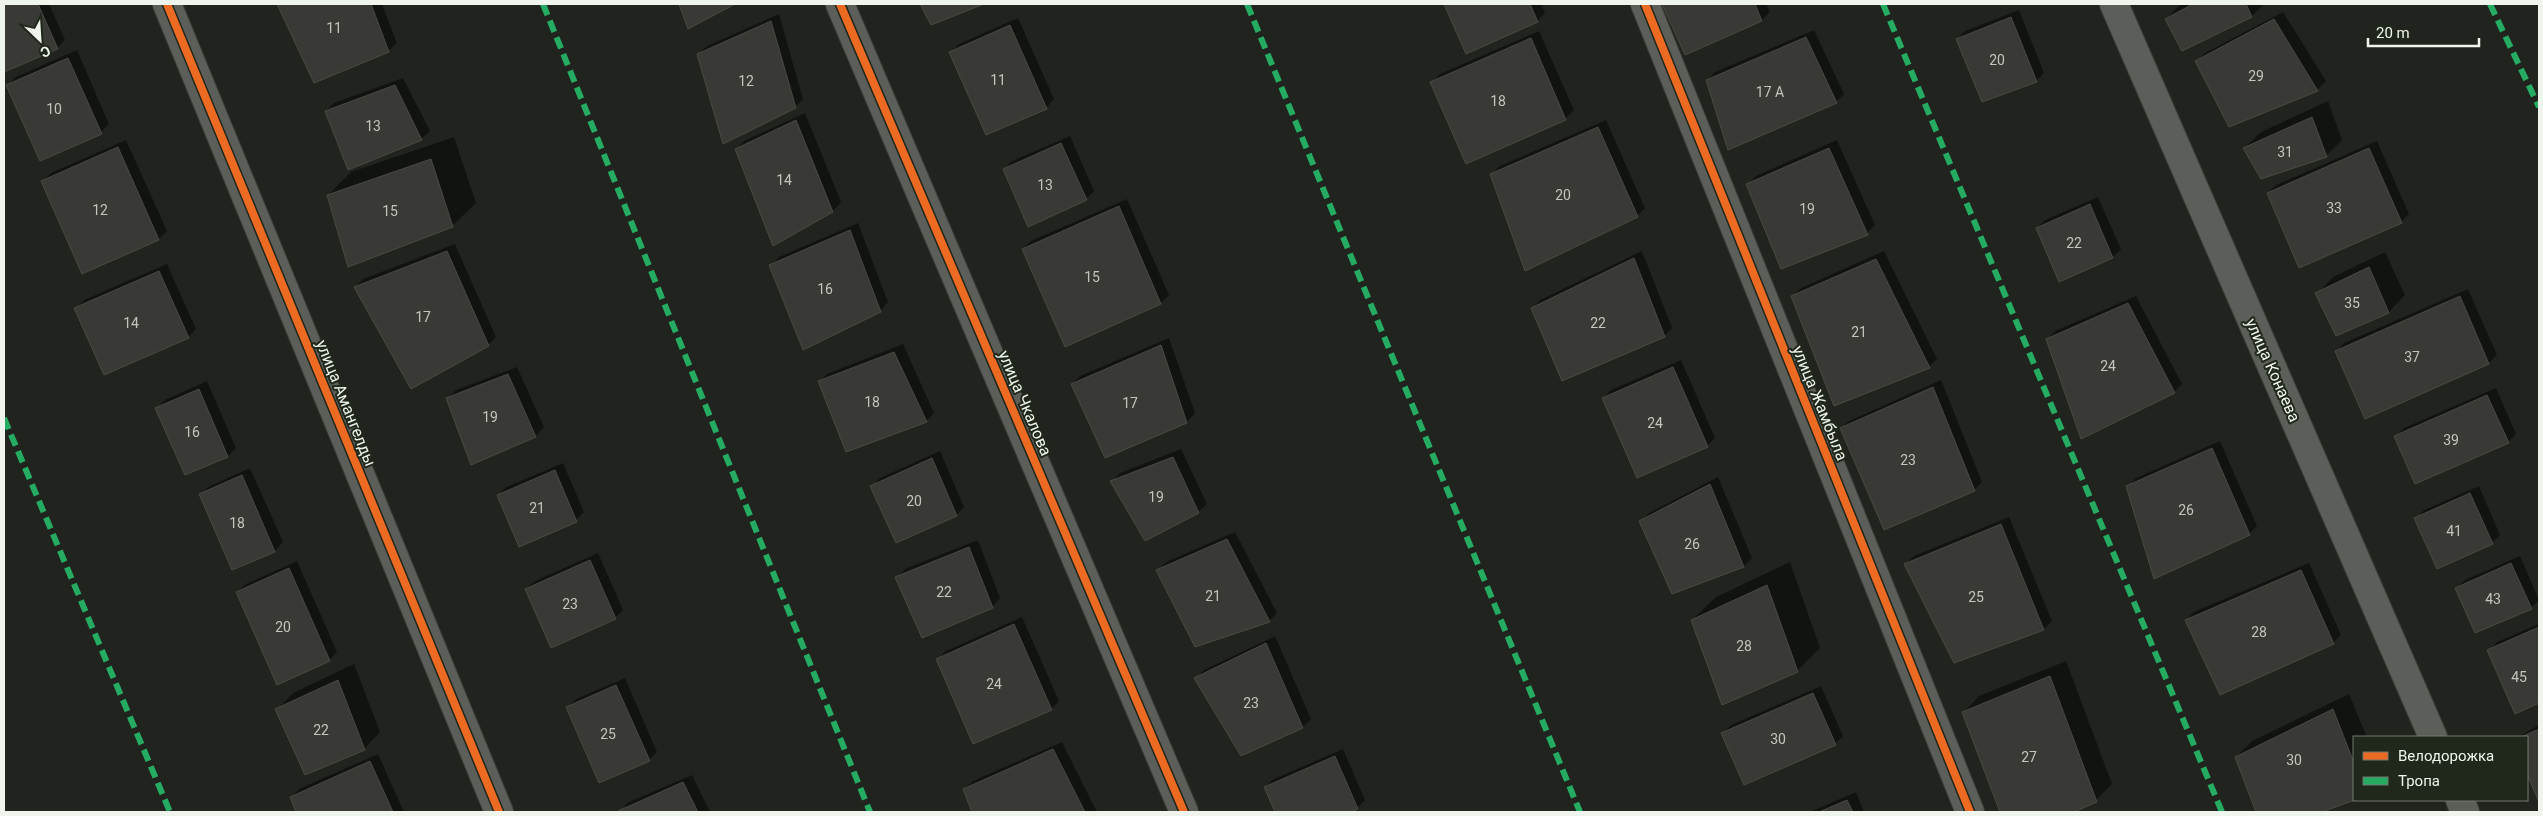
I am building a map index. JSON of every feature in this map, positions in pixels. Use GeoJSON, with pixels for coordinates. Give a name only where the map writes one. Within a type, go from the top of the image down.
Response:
{"type":"FeatureCollection","features":[{"type":"Feature","properties":{"kind":"street","name":"улица Амангелды"},"geometry":{"type":"LineString","coordinates":[[167,4],[499,812]]}},
{"type":"Feature","properties":{"kind":"street","name":"улица Чкалова"},"geometry":{"type":"LineString","coordinates":[[840,4],[1184,812]]}},
{"type":"Feature","properties":{"kind":"street","name":"улица Жамбыла"},"geometry":{"type":"LineString","coordinates":[[1645,4],[1970,812]]}},
{"type":"Feature","properties":{"kind":"street","name":"улица Конаева"},"geometry":{"type":"LineString","coordinates":[[2114,4],[2433,736]]}},
{"type":"Feature","properties":{"kind":"building"},"geometry":{"type":"Polygon","coordinates":[[[4,4],[38,4],[58,49],[4,72],[4,4]]]}},
{"type":"Feature","properties":{"kind":"building"},"geometry":{"type":"Polygon","coordinates":[[[277,4],[371,4],[389,52],[314,83],[277,4]]]}},
{"type":"Feature","properties":{"kind":"building"},"geometry":{"type":"Polygon","coordinates":[[[679,4],[735,4],[688,29],[679,4]]]}},
{"type":"Feature","properties":{"kind":"building"},"geometry":{"type":"Polygon","coordinates":[[[920,4],[984,4],[931,25],[920,4]]]}},
{"type":"Feature","properties":{"kind":"building"},"geometry":{"type":"Polygon","coordinates":[[[1444,4],[1530,4],[1538,22],[1466,54],[1444,4]]]}},
{"type":"Feature","properties":{"kind":"building"},"geometry":{"type":"Polygon","coordinates":[[[1662,4],[1755,4],[1762,21],[1685,55],[1662,4]]]}},
{"type":"Feature","properties":{"kind":"building"},"geometry":{"type":"Polygon","coordinates":[[[2193,4],[2246,4],[2252,17],[2182,51],[2165,19],[2193,4]]]}},
{"type":"Feature","properties":{"kind":"building"},"geometry":{"type":"Polygon","coordinates":[[[2011,17],[2037,82],[1982,102],[1956,39],[2011,17]]]}},
{"type":"Feature","properties":{"kind":"building"},"geometry":{"type":"Polygon","coordinates":[[[2274,19],[2318,91],[2229,127],[2195,61],[2274,19]]]}},
{"type":"Feature","properties":{"kind":"building"},"geometry":{"type":"Polygon","coordinates":[[[771,21],[796,108],[723,144],[697,54],[771,21]]]}},
{"type":"Feature","properties":{"kind":"building"},"geometry":{"type":"Polygon","coordinates":[[[1010,25],[1047,109],[986,135],[949,52],[1010,25]]]}},
{"type":"Feature","properties":{"kind":"building"},"geometry":{"type":"Polygon","coordinates":[[[1806,37],[1837,103],[1728,150],[1706,80],[1806,37]]]}},
{"type":"Feature","properties":{"kind":"building"},"geometry":{"type":"Polygon","coordinates":[[[1531,38],[1566,120],[1466,164],[1430,82],[1531,38]]]}},
{"type":"Feature","properties":{"kind":"building"},"geometry":{"type":"Polygon","coordinates":[[[68,58],[102,134],[40,161],[6,85],[68,58]]]}},
{"type":"Feature","properties":{"kind":"building"},"geometry":{"type":"Polygon","coordinates":[[[395,85],[422,140],[348,170],[325,111],[395,85]]]}},
{"type":"Feature","properties":{"kind":"building"},"geometry":{"type":"Polygon","coordinates":[[[2312,117],[2327,157],[2261,179],[2243,148],[2312,117]]]}},
{"type":"Feature","properties":{"kind":"building"},"geometry":{"type":"Polygon","coordinates":[[[796,120],[833,212],[773,246],[735,149],[796,120]]]}},
{"type":"Feature","properties":{"kind":"building"},"geometry":{"type":"Polygon","coordinates":[[[1598,127],[1638,217],[1525,271],[1490,174],[1598,127]]]}},
{"type":"Feature","properties":{"kind":"building"},"geometry":{"type":"Polygon","coordinates":[[[1061,143],[1087,200],[1028,227],[1003,169],[1061,143]]]}},
{"type":"Feature","properties":{"kind":"building"},"geometry":{"type":"Polygon","coordinates":[[[118,147],[159,240],[82,274],[41,181],[118,147]]]}},
{"type":"Feature","properties":{"kind":"building"},"geometry":{"type":"Polygon","coordinates":[[[1829,148],[1868,235],[1781,269],[1746,184],[1829,148]]]}},
{"type":"Feature","properties":{"kind":"building"},"geometry":{"type":"Polygon","coordinates":[[[2369,148],[2402,223],[2299,268],[2267,193],[2369,148]]]}},
{"type":"Feature","properties":{"kind":"building"},"geometry":{"type":"Polygon","coordinates":[[[431,159],[453,227],[348,267],[327,195],[431,159]]]}},
{"type":"Feature","properties":{"kind":"building"},"geometry":{"type":"Polygon","coordinates":[[[2090,204],[2113,258],[2059,282],[2036,228],[2090,204]]]}},
{"type":"Feature","properties":{"kind":"building"},"geometry":{"type":"Polygon","coordinates":[[[1119,206],[1161,304],[1065,347],[1022,249],[1119,206]]]}},
{"type":"Feature","properties":{"kind":"building"},"geometry":{"type":"Polygon","coordinates":[[[850,230],[881,312],[803,350],[769,265],[850,230]]]}},
{"type":"Feature","properties":{"kind":"building"},"geometry":{"type":"Polygon","coordinates":[[[447,251],[489,346],[411,389],[354,287],[447,251]]]}},
{"type":"Feature","properties":{"kind":"building"},"geometry":{"type":"Polygon","coordinates":[[[1634,258],[1665,337],[1562,381],[1531,308],[1634,258]]]}},
{"type":"Feature","properties":{"kind":"building"},"geometry":{"type":"Polygon","coordinates":[[[1876,259],[1930,368],[1834,406],[1791,296],[1876,259]]]}},
{"type":"Feature","properties":{"kind":"building"},"geometry":{"type":"Polygon","coordinates":[[[2369,267],[2389,313],[2336,336],[2315,293],[2369,267]]]}},
{"type":"Feature","properties":{"kind":"building"},"geometry":{"type":"Polygon","coordinates":[[[159,271],[189,338],[104,375],[74,308],[159,271]]]}},
{"type":"Feature","properties":{"kind":"building"},"geometry":{"type":"Polygon","coordinates":[[[2460,296],[2489,364],[2365,419],[2335,351],[2460,296]]]}},
{"type":"Feature","properties":{"kind":"building"},"geometry":{"type":"Polygon","coordinates":[[[2128,303],[2175,393],[2081,439],[2046,339],[2128,303]]]}},
{"type":"Feature","properties":{"kind":"building"},"geometry":{"type":"Polygon","coordinates":[[[1161,345],[1187,423],[1105,458],[1071,384],[1161,345]]]}},
{"type":"Feature","properties":{"kind":"building"},"geometry":{"type":"Polygon","coordinates":[[[894,352],[927,422],[846,452],[818,381],[894,352]]]}},
{"type":"Feature","properties":{"kind":"building"},"geometry":{"type":"Polygon","coordinates":[[[1673,367],[1708,447],[1637,478],[1602,398],[1673,367]]]}},
{"type":"Feature","properties":{"kind":"building"},"geometry":{"type":"Polygon","coordinates":[[[508,374],[536,437],[471,465],[446,398],[508,374]]]}},
{"type":"Feature","properties":{"kind":"building"},"geometry":{"type":"Polygon","coordinates":[[[1933,387],[1975,491],[1884,530],[1840,428],[1933,387]]]}},
{"type":"Feature","properties":{"kind":"building"},"geometry":{"type":"Polygon","coordinates":[[[199,389],[228,457],[185,475],[155,408],[199,389]]]}},
{"type":"Feature","properties":{"kind":"building"},"geometry":{"type":"Polygon","coordinates":[[[2487,395],[2509,443],[2415,484],[2394,436],[2487,395]]]}},
{"type":"Feature","properties":{"kind":"building"},"geometry":{"type":"Polygon","coordinates":[[[2212,448],[2250,535],[2154,579],[2126,486],[2212,448]]]}},
{"type":"Feature","properties":{"kind":"building"},"geometry":{"type":"Polygon","coordinates":[[[1173,457],[1199,513],[1145,541],[1110,481],[1173,457]]]}},
{"type":"Feature","properties":{"kind":"building"},"geometry":{"type":"Polygon","coordinates":[[[932,458],[957,516],[896,543],[870,486],[932,458]]]}},
{"type":"Feature","properties":{"kind":"building"},"geometry":{"type":"Polygon","coordinates":[[[555,470],[577,522],[519,547],[497,495],[555,470]]]}},
{"type":"Feature","properties":{"kind":"building"},"geometry":{"type":"Polygon","coordinates":[[[242,475],[275,552],[232,570],[199,494],[242,475]]]}},
{"type":"Feature","properties":{"kind":"building"},"geometry":{"type":"Polygon","coordinates":[[[1710,484],[1744,567],[1672,594],[1639,521],[1710,484]]]}},
{"type":"Feature","properties":{"kind":"building"},"geometry":{"type":"Polygon","coordinates":[[[2470,493],[2493,544],[2437,569],[2414,518],[2470,493]]]}},
{"type":"Feature","properties":{"kind":"building"},"geometry":{"type":"Polygon","coordinates":[[[2001,524],[2044,630],[1954,663],[1904,564],[2001,524]]]}},
{"type":"Feature","properties":{"kind":"building"},"geometry":{"type":"Polygon","coordinates":[[[1227,539],[1270,622],[1195,647],[1156,570],[1227,539]]]}},
{"type":"Feature","properties":{"kind":"building"},"geometry":{"type":"Polygon","coordinates":[[[969,547],[993,608],[922,638],[895,577],[969,547]]]}},
{"type":"Feature","properties":{"kind":"building"},"geometry":{"type":"Polygon","coordinates":[[[590,560],[616,619],[551,648],[525,589],[590,560]]]}},
{"type":"Feature","properties":{"kind":"building"},"geometry":{"type":"Polygon","coordinates":[[[2511,563],[2532,609],[2475,633],[2455,588],[2511,563]]]}},
{"type":"Feature","properties":{"kind":"building"},"geometry":{"type":"Polygon","coordinates":[[[289,568],[330,661],[277,685],[236,592],[289,568]]]}},
{"type":"Feature","properties":{"kind":"building"},"geometry":{"type":"Polygon","coordinates":[[[2301,570],[2334,644],[2220,695],[2185,620],[2301,570]]]}},
{"type":"Feature","properties":{"kind":"building"},"geometry":{"type":"Polygon","coordinates":[[[1767,585],[1798,672],[1722,705],[1691,620],[1767,585]]]}},
{"type":"Feature","properties":{"kind":"building"},"geometry":{"type":"Polygon","coordinates":[[[1014,624],[1052,710],[973,744],[936,659],[1014,624]]]}},
{"type":"Feature","properties":{"kind":"building"},"geometry":{"type":"Polygon","coordinates":[[[2539,627],[2539,703],[2515,714],[2487,650],[2539,627]]]}},
{"type":"Feature","properties":{"kind":"building"},"geometry":{"type":"Polygon","coordinates":[[[1266,643],[1303,728],[1241,756],[1194,678],[1266,643]]]}},
{"type":"Feature","properties":{"kind":"building"},"geometry":{"type":"Polygon","coordinates":[[[2050,676],[2097,802],[2074,812],[2000,812],[1962,712],[2050,676]]]}},
{"type":"Feature","properties":{"kind":"building"},"geometry":{"type":"Polygon","coordinates":[[[338,680],[365,750],[305,775],[275,709],[338,680]]]}},
{"type":"Feature","properties":{"kind":"building"},"geometry":{"type":"Polygon","coordinates":[[[616,685],[650,761],[599,783],[566,707],[616,685]]]}},
{"type":"Feature","properties":{"kind":"building"},"geometry":{"type":"Polygon","coordinates":[[[1813,693],[1836,745],[1744,785],[1721,733],[1813,693]]]}},
{"type":"Feature","properties":{"kind":"building"},"geometry":{"type":"Polygon","coordinates":[[[2333,709],[2353,760],[2353,801],[2322,812],[2256,812],[2235,757],[2333,709]]]}},
{"type":"Feature","properties":{"kind":"building"},"geometry":{"type":"Polygon","coordinates":[[[2539,729],[2539,802],[2528,776],[2528,736],[2523,736],[2539,729]]]}},
{"type":"Feature","properties":{"kind":"building"},"geometry":{"type":"Polygon","coordinates":[[[1053,749],[1085,812],[972,812],[963,789],[1053,749]]]}},
{"type":"Feature","properties":{"kind":"building"},"geometry":{"type":"Polygon","coordinates":[[[1335,756],[1358,809],[1350,812],[1275,812],[1264,787],[1335,756]]]}},
{"type":"Feature","properties":{"kind":"building"},"geometry":{"type":"Polygon","coordinates":[[[370,761],[393,812],[296,812],[290,797],[370,761]]]}},
{"type":"Feature","properties":{"kind":"building"},"geometry":{"type":"Polygon","coordinates":[[[683,782],[698,812],[618,812],[618,811],[683,782]]]}},
{"type":"Feature","properties":{"kind":"building"},"geometry":{"type":"Polygon","coordinates":[[[1847,800],[1853,812],[1819,812],[1847,800]]]}},
{"type":"Feature","properties":{"kind":"marked path"},"geometry":{"type":"LineString","coordinates":[[543,4],[870,812]]}},
{"type":"Feature","properties":{"kind":"marked path"},"geometry":{"type":"LineString","coordinates":[[1247,4],[1580,812]]}},
{"type":"Feature","properties":{"kind":"marked path"},"geometry":{"type":"LineString","coordinates":[[1883,4],[2222,812]]}},
{"type":"Feature","properties":{"kind":"marked path"},"geometry":{"type":"LineString","coordinates":[[2490,4],[2539,107]]}},
{"type":"Feature","properties":{"kind":"marked path"},"geometry":{"type":"LineString","coordinates":[[4,418],[170,812]]}},
{"type":"Feature","properties":{"kind":"cycle path"},"geometry":{"type":"LineString","coordinates":[[167,4],[499,812]]}},
{"type":"Feature","properties":{"kind":"cycle path"},"geometry":{"type":"LineString","coordinates":[[840,4],[1184,812]]}},
{"type":"Feature","properties":{"kind":"cycle path"},"geometry":{"type":"LineString","coordinates":[[1645,4],[1970,812]]}}]}
